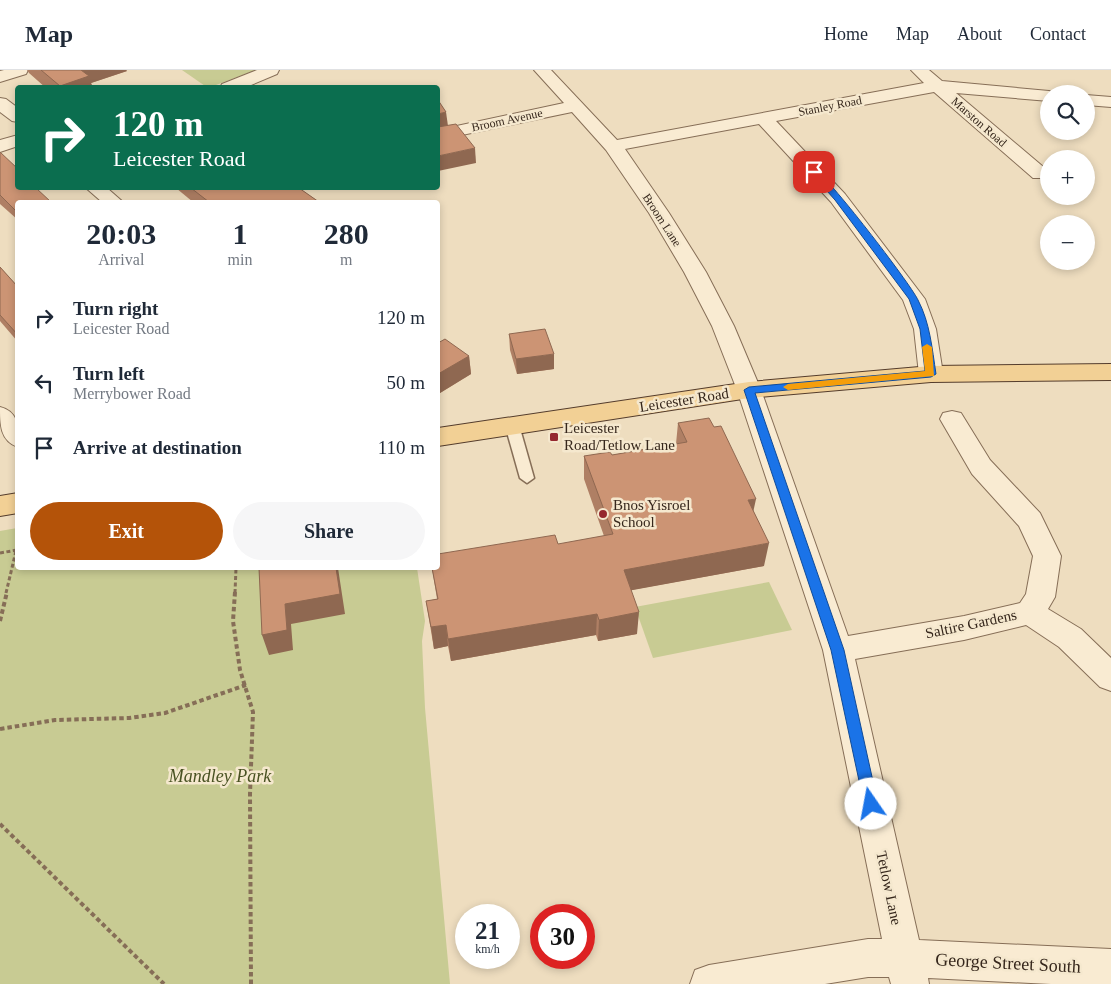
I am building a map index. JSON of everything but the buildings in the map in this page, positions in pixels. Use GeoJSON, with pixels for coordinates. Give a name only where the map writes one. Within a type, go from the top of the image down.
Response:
{"type":"FeatureCollection","features":[{"type":"Feature","properties":{"kind":"main road","name":"Leicester Road"},"geometry":{"type":"LineString","coordinates":[[440,437],[749,390],[931,374],[1111,372]]}},
{"type":"Feature","properties":{"kind":"main road"},"geometry":{"type":"LineString","coordinates":[[0,506],[15,504]]}},
{"type":"Feature","properties":{"kind":"street"},"geometry":{"type":"LineString","coordinates":[[0,77],[20,70]]}},
{"type":"Feature","properties":{"kind":"street"},"geometry":{"type":"LineString","coordinates":[[235,85],[271,70]]}},
{"type":"Feature","properties":{"kind":"street","name":"Marston Road"},"geometry":{"type":"LineString","coordinates":[[919,70],[1040,174]]}},
{"type":"Feature","properties":{"kind":"street","name":"Broom Lane"},"geometry":{"type":"LineString","coordinates":[[546,71],[613,146],[659,213],[695,272],[723,326],[749,390]]}},
{"type":"Feature","properties":{"kind":"street","name":"Stanley Road"},"geometry":{"type":"LineString","coordinates":[[613,146],[938,86],[1040,95]]}},
{"type":"Feature","properties":{"kind":"street"},"geometry":{"type":"LineString","coordinates":[[1095,101],[1111,102]]}},
{"type":"Feature","properties":{"kind":"street"},"geometry":{"type":"LineString","coordinates":[[0,104],[15,116]]}},
{"type":"Feature","properties":{"kind":"street","name":"Broom Avenue"},"geometry":{"type":"LineString","coordinates":[[440,135],[576,106]]}},
{"type":"Feature","properties":{"kind":"street"},"geometry":{"type":"LineString","coordinates":[[764,119],[838,198],[914,299],[925,329],[931,374]]}},
{"type":"Feature","properties":{"kind":"street"},"geometry":{"type":"LineString","coordinates":[[0,146],[15,141]]}},
{"type":"Feature","properties":{"kind":"street"},"geometry":{"type":"LineString","coordinates":[[98,190],[111,200]]}},
{"type":"Feature","properties":{"kind":"street","name":"Tetlow Lane"},"geometry":{"type":"LineString","coordinates":[[749,390],[838,650],[907,971]]}},
{"type":"Feature","properties":{"kind":"street"},"geometry":{"type":"LineString","coordinates":[[0,415],[15,434]]}},
{"type":"Feature","properties":{"kind":"street"},"geometry":{"type":"LineString","coordinates":[[952,419],[981,468],[1030,520],[1047,556],[1040,598],[1030,612]]}},
{"type":"Feature","properties":{"kind":"street","name":"Saltire Gardens"},"geometry":{"type":"LineString","coordinates":[[838,650],[964,628],[1030,612],[1070,638],[1111,678]]}},
{"type":"Feature","properties":{"kind":"street","name":"George Street South"},"geometry":{"type":"LineString","coordinates":[[709,984],[868,958],[907,971],[1111,968]]}},
{"type":"Feature","properties":{"kind":"lane"},"geometry":{"type":"LineString","coordinates":[[512,425],[526,478]]}},
{"type":"Feature","properties":{"kind":"path"},"geometry":{"type":"LineString","coordinates":[[0,553],[15,550]]}},
{"type":"Feature","properties":{"kind":"path"},"geometry":{"type":"LineString","coordinates":[[0,621],[15,558]]}},
{"type":"Feature","properties":{"kind":"path"},"geometry":{"type":"LineString","coordinates":[[236,570],[233,621],[240,670],[253,712],[250,794],[251,984]]}},
{"type":"Feature","properties":{"kind":"path"},"geometry":{"type":"LineString","coordinates":[[0,729],[56,720],[130,718],[165,713],[246,685]]}},
{"type":"Feature","properties":{"kind":"path"},"geometry":{"type":"LineString","coordinates":[[0,824],[164,984]]}},
{"type":"Feature","properties":{"kind":"green space"},"geometry":{"type":"Polygon","coordinates":[[[182,70],[256,70],[216,85],[204,85],[182,70]]]}},
{"type":"Feature","properties":{"kind":"green space","name":"Mandley Park"},"geometry":{"type":"Polygon","coordinates":[[[15,528],[15,570],[417,570],[425,621],[422,641],[425,708],[450,984],[0,984],[0,531],[15,528]]]}},
{"type":"Feature","properties":{"kind":"green space"},"geometry":{"type":"Polygon","coordinates":[[[769,582],[792,630],[653,658],[635,607],[769,582]]]}},
{"type":"Feature","properties":{"kind":"slow traffic"},"geometry":{"type":"LineString","coordinates":[[788,387],[931,374],[927,347]]}},
{"type":"Feature","properties":{"kind":"place","name":"Leicester Road/Tetlow Lane"},"geometry":{"type":"Point","coordinates":[554,437]}},
{"type":"Feature","properties":{"kind":"place","name":"Bnos Yisroel School"},"geometry":{"type":"Point","coordinates":[603,514]}},
{"type":"Feature","properties":{"kind":"route"},"geometry":{"type":"LineString","coordinates":[[814,172],[838,198],[914,299],[921,313],[925,329],[931,374],[749,390],[838,650],[871,804]]}}]}
